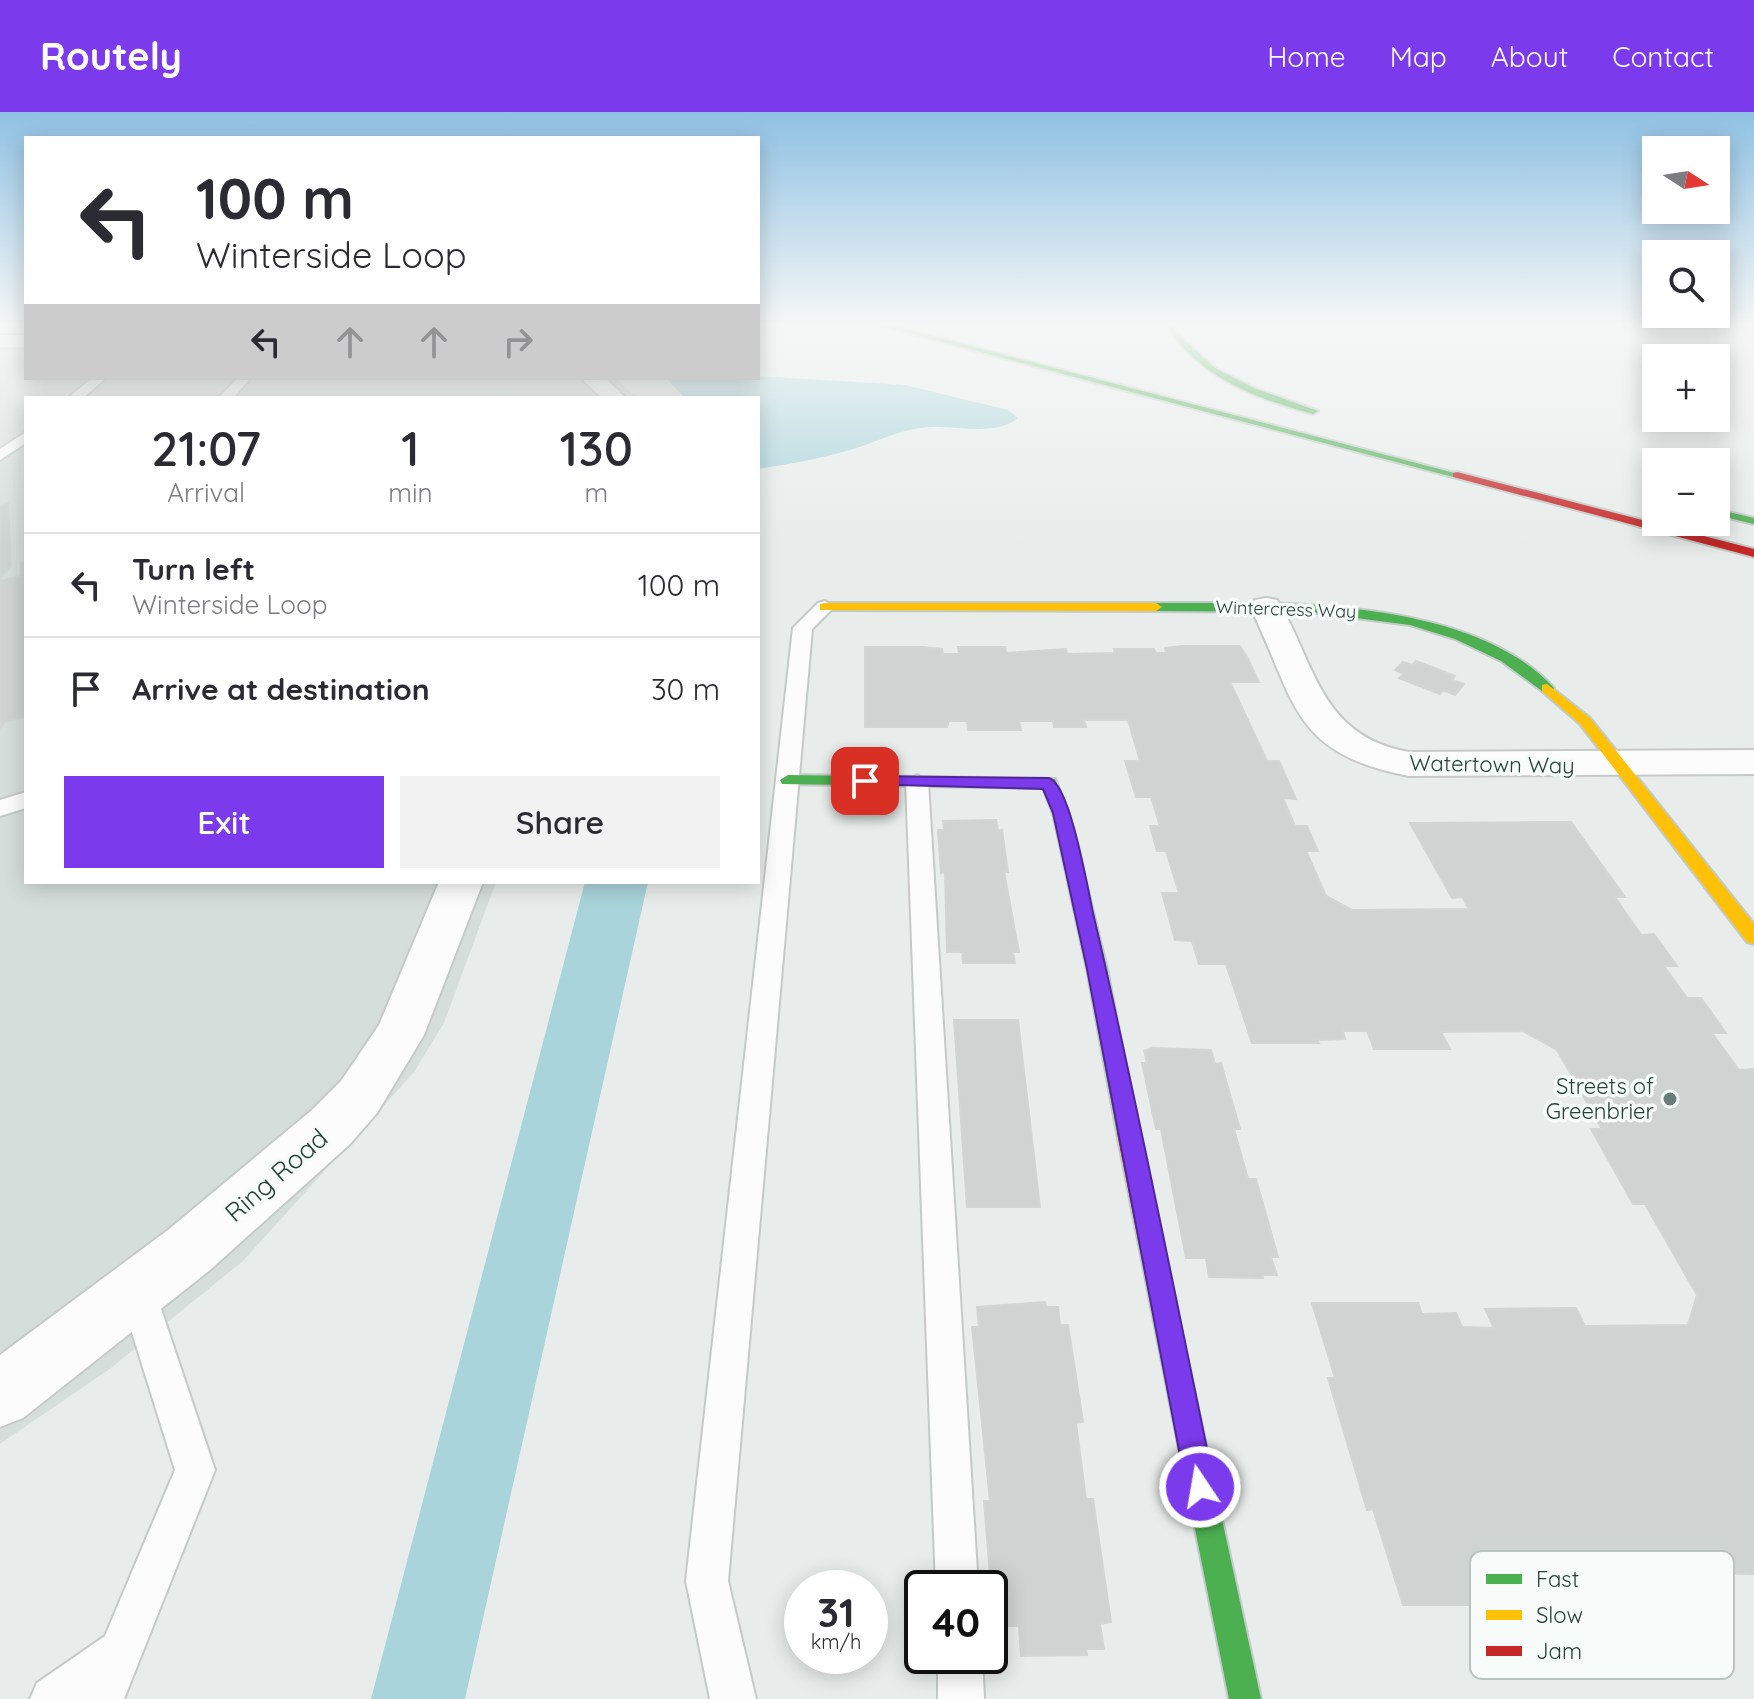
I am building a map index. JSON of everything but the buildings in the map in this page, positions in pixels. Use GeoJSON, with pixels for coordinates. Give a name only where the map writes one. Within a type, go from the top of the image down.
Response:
{"type":"FeatureCollection","features":[{"type":"Feature","properties":{"kind":"main road"},"geometry":{"type":"LineString","coordinates":[[1157,397],[1754,553]]}},
{"type":"Feature","properties":{"kind":"main road"},"geometry":{"type":"LineString","coordinates":[[1270,397],[1332,417]]}},
{"type":"Feature","properties":{"kind":"main road"},"geometry":{"type":"LineString","coordinates":[[1730,515],[1754,521]]}},
{"type":"Feature","properties":{"kind":"main road","name":"Wintercress Way"},"geometry":{"type":"LineString","coordinates":[[825,607],[1266,607],[1357,611],[1443,629],[1518,662],[1585,721],[1754,937]]}},
{"type":"Feature","properties":{"kind":"main road"},"geometry":{"type":"LineString","coordinates":[[788,780],[1049,783],[1061,813],[1097,969],[1150,1246],[1245,1699]]}},
{"type":"Feature","properties":{"kind":"street","name":"Watertown Way"},"geometry":{"type":"LineString","coordinates":[[1266,607],[1304,696],[1329,726],[1374,758],[1409,764],[1754,762]]}},
{"type":"Feature","properties":{"kind":"street","name":"Ring Road"},"geometry":{"type":"LineString","coordinates":[[0,1395],[137,1291],[331,1127],[359,1097],[399,1035],[460,884]]}},
{"type":"Feature","properties":{"kind":"lane"},"geometry":{"type":"LineString","coordinates":[[0,456],[24,438]]}},
{"type":"Feature","properties":{"kind":"lane"},"geometry":{"type":"LineString","coordinates":[[733,1699],[707,1581],[803,628],[825,607]]}},
{"type":"Feature","properties":{"kind":"lane"},"geometry":{"type":"LineString","coordinates":[[917,782],[956,1570]]}},
{"type":"Feature","properties":{"kind":"lane"},"geometry":{"type":"LineString","coordinates":[[0,808],[24,801]]}},
{"type":"Feature","properties":{"kind":"lane"},"geometry":{"type":"LineString","coordinates":[[101,1699],[195,1470],[137,1291]]}},
{"type":"Feature","properties":{"kind":"lane"},"geometry":{"type":"LineString","coordinates":[[53,1699],[121,1651]]}},
{"type":"Feature","properties":{"kind":"lane"},"geometry":{"type":"LineString","coordinates":[[960,1674],[961,1699]]}},
{"type":"Feature","properties":{"kind":"shaded area"},"geometry":{"type":"Polygon","coordinates":[[[0,397],[24,397],[24,884],[495,884],[444,1023],[414,1072],[243,1261],[111,1368],[0,1444],[0,397]]]}},
{"type":"Feature","properties":{"kind":"water"},"geometry":{"type":"Polygon","coordinates":[[[760,397],[955,397],[1008,410],[1018,418],[999,427],[911,429],[860,447],[760,469],[760,397]]]}},
{"type":"Feature","properties":{"kind":"water"},"geometry":{"type":"Polygon","coordinates":[[[584,884],[648,884],[465,1699],[371,1699],[584,884]]]}},
{"type":"Feature","properties":{"kind":"traffic: fast"},"geometry":{"type":"LineString","coordinates":[[1158,397],[1457,475]]}},
{"type":"Feature","properties":{"kind":"traffic: fast"},"geometry":{"type":"LineString","coordinates":[[1270,397],[1313,411]]}},
{"type":"Feature","properties":{"kind":"traffic: fast"},"geometry":{"type":"LineString","coordinates":[[1730,515],[1754,521]]}},
{"type":"Feature","properties":{"kind":"traffic: fast"},"geometry":{"type":"LineString","coordinates":[[1156,607],[1310,608],[1412,622],[1460,636],[1505,658],[1547,688]]}},
{"type":"Feature","properties":{"kind":"traffic: fast"},"geometry":{"type":"LineString","coordinates":[[788,780],[1049,783],[1061,813],[1097,969],[1128,1133]]}},
{"type":"Feature","properties":{"kind":"traffic: fast"},"geometry":{"type":"LineString","coordinates":[[1196,1464],[1245,1699]]}},
{"type":"Feature","properties":{"kind":"traffic: slow"},"geometry":{"type":"LineString","coordinates":[[825,607],[1156,607]]}},
{"type":"Feature","properties":{"kind":"traffic: slow"},"geometry":{"type":"LineString","coordinates":[[1547,688],[1585,721],[1754,937]]}},
{"type":"Feature","properties":{"kind":"traffic: jam"},"geometry":{"type":"LineString","coordinates":[[1457,475],[1754,553]]}},
{"type":"Feature","properties":{"kind":"traffic: jam"},"geometry":{"type":"LineString","coordinates":[[1128,1133],[1196,1464]]}},
{"type":"Feature","properties":{"kind":"place","name":"Streets of Greenbrier"},"geometry":{"type":"Point","coordinates":[1670,1099]}},
{"type":"Feature","properties":{"kind":"route"},"geometry":{"type":"LineString","coordinates":[[865,781],[1049,783],[1061,813],[1097,969],[1200,1487]]}}]}
